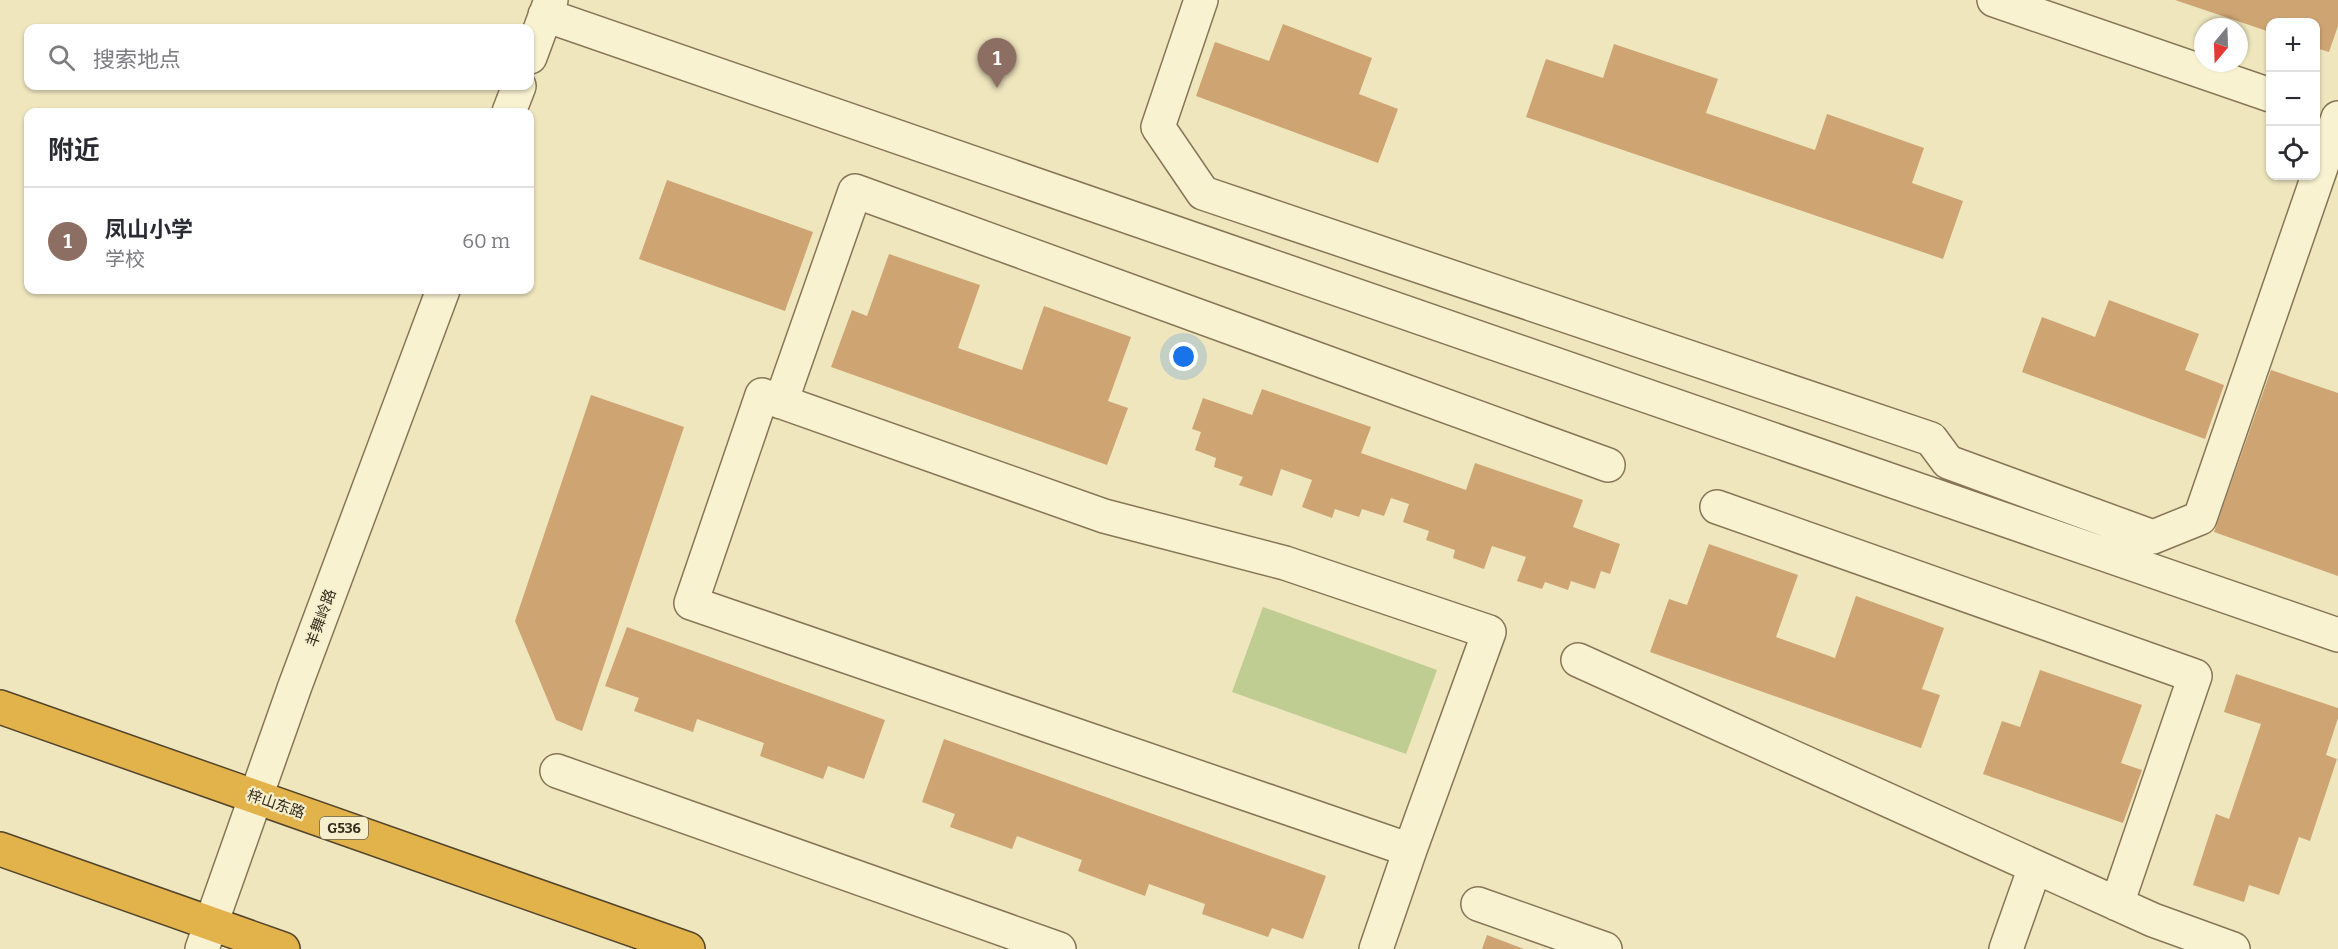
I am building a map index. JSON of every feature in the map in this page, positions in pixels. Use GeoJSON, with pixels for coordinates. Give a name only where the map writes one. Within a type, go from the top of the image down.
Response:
{"type":"FeatureCollection","features":[{"type":"Feature","properties":{"kind":"highway","name":"梓山东路"},"geometry":{"type":"LineString","coordinates":[[0,707],[688,949]]}},
{"type":"Feature","properties":{"kind":"highway"},"geometry":{"type":"LineString","coordinates":[[0,849],[207,936],[283,949]]}},
{"type":"Feature","properties":{"kind":"street"},"geometry":{"type":"LineString","coordinates":[[1201,0],[1158,127],[1203,193],[1931,439],[1948,462],[2153,537],[2200,518],[2338,117],[2320,111]]}},
{"type":"Feature","properties":{"kind":"street"},"geometry":{"type":"LineString","coordinates":[[1994,0],[2266,93]]}},
{"type":"Feature","properties":{"kind":"street"},"geometry":{"type":"LineString","coordinates":[[534,46],[548,8],[2338,635]]}},
{"type":"Feature","properties":{"kind":"street"},"geometry":{"type":"LineString","coordinates":[[511,108],[517,90]]}},
{"type":"Feature","properties":{"kind":"street"},"geometry":{"type":"LineString","coordinates":[[781,402],[855,191],[1608,465]]}},
{"type":"Feature","properties":{"kind":"street","name":"羊舞岭路"},"geometry":{"type":"LineString","coordinates":[[207,936],[442,294]]}},
{"type":"Feature","properties":{"kind":"street"},"geometry":{"type":"LineString","coordinates":[[1376,949],[1489,632],[1285,563],[1104,516],[762,395],[691,603],[1410,850]]}},
{"type":"Feature","properties":{"kind":"street"},"geometry":{"type":"LineString","coordinates":[[1717,507],[2194,676],[2117,904]]}},
{"type":"Feature","properties":{"kind":"street"},"geometry":{"type":"LineString","coordinates":[[1578,660],[2153,920],[2233,949]]}},
{"type":"Feature","properties":{"kind":"street"},"geometry":{"type":"LineString","coordinates":[[557,771],[1059,949]]}},
{"type":"Feature","properties":{"kind":"street"},"geometry":{"type":"LineString","coordinates":[[2006,949],[2035,867]]}},
{"type":"Feature","properties":{"kind":"street"},"geometry":{"type":"LineString","coordinates":[[1478,904],[1605,949]]}},
{"type":"Feature","properties":{"kind":"green space"},"geometry":{"type":"Polygon","coordinates":[[[1263,607],[1437,670],[1406,754],[1232,692],[1263,607]]]}},
{"type":"Feature","properties":{"kind":"building"},"geometry":{"type":"Polygon","coordinates":[[[2175,0],[2338,0],[2338,26],[2329,52],[2320,49],[2320,18],[2266,18],[2266,31],[2248,25],[2248,18],[2228,18],[2175,0]]]}},
{"type":"Feature","properties":{"kind":"building"},"geometry":{"type":"Polygon","coordinates":[[[1283,24],[1372,58],[1359,94],[1398,109],[1378,163],[1196,96],[1215,42],[1269,61],[1283,24]]]}},
{"type":"Feature","properties":{"kind":"building"},"geometry":{"type":"Polygon","coordinates":[[[1614,44],[1718,79],[1706,113],[1815,150],[1827,114],[1924,148],[1912,183],[1963,201],[1943,259],[1526,117],[1546,59],[1603,78],[1614,44]]]}},
{"type":"Feature","properties":{"kind":"building"},"geometry":{"type":"Polygon","coordinates":[[[667,180],[813,232],[785,311],[639,259],[667,180]]]}},
{"type":"Feature","properties":{"kind":"building"},"geometry":{"type":"Polygon","coordinates":[[[889,254],[980,285],[958,348],[1022,370],[1044,306],[1131,337],[1108,401],[1128,408],[1107,465],[831,367],[852,310],[867,316],[889,254]]]}},
{"type":"Feature","properties":{"kind":"building"},"geometry":{"type":"Polygon","coordinates":[[[2109,300],[2199,334],[2185,370],[2224,385],[2205,439],[2022,372],[2042,317],[2095,337],[2109,300]]]}},
{"type":"Feature","properties":{"kind":"building"},"geometry":{"type":"Polygon","coordinates":[[[2271,370],[2338,393],[2338,576],[2214,532],[2271,370]]]}},
{"type":"Feature","properties":{"kind":"building"},"geometry":{"type":"Polygon","coordinates":[[[1262,389],[1371,427],[1361,453],[1466,490],[1475,463],[1583,500],[1573,527],[1620,544],[1610,574],[1601,571],[1595,589],[1571,581],[1568,590],[1545,582],[1542,589],[1517,581],[1526,557],[1492,546],[1484,569],[1453,558],[1455,550],[1426,540],[1429,531],[1403,522],[1409,504],[1391,498],[1384,516],[1362,509],[1359,517],[1335,509],[1332,518],[1302,507],[1312,480],[1281,469],[1272,496],[1239,485],[1243,477],[1214,467],[1216,458],[1195,450],[1201,432],[1192,429],[1203,398],[1252,415],[1262,389]]]}},
{"type":"Feature","properties":{"kind":"building"},"geometry":{"type":"Polygon","coordinates":[[[591,395],[684,427],[582,731],[556,720],[515,621],[591,395]]]}},
{"type":"Feature","properties":{"kind":"building"},"geometry":{"type":"Polygon","coordinates":[[[1709,544],[1798,575],[1776,637],[1835,658],[1856,596],[1944,628],[1922,689],[1940,695],[1921,748],[1650,652],[1669,599],[1687,605],[1709,544]]]}},
{"type":"Feature","properties":{"kind":"building"},"geometry":{"type":"Polygon","coordinates":[[[627,627],[885,720],[864,779],[828,766],[823,779],[760,756],[764,743],[697,719],[693,732],[634,711],[639,698],[605,686],[627,627]]]}},
{"type":"Feature","properties":{"kind":"building"},"geometry":{"type":"Polygon","coordinates":[[[2040,670],[2142,705],[2121,763],[2142,770],[2123,823],[1983,774],[2002,721],[2020,727],[2040,670]]]}},
{"type":"Feature","properties":{"kind":"building"},"geometry":{"type":"Polygon","coordinates":[[[2236,674],[2338,708],[2338,718],[2326,755],[2337,759],[2310,841],[2299,837],[2279,895],[2249,885],[2244,902],[2193,885],[2216,814],[2229,819],[2261,724],[2224,712],[2236,674]]]}},
{"type":"Feature","properties":{"kind":"building"},"geometry":{"type":"Polygon","coordinates":[[[944,739],[1326,876],[1303,939],[1272,928],[1268,937],[1202,914],[1205,904],[1149,884],[1145,896],[1078,871],[1082,860],[1017,836],[1012,849],[950,827],[955,814],[922,802],[944,739]]]}},
{"type":"Feature","properties":{"kind":"building"},"geometry":{"type":"Polygon","coordinates":[[[1487,935],[1524,949],[1482,949],[1487,935]]]}},
{"type":"Feature","properties":{"kind":"place","name":"凤山小学"},"geometry":{"type":"Point","coordinates":[997,88]}}]}
